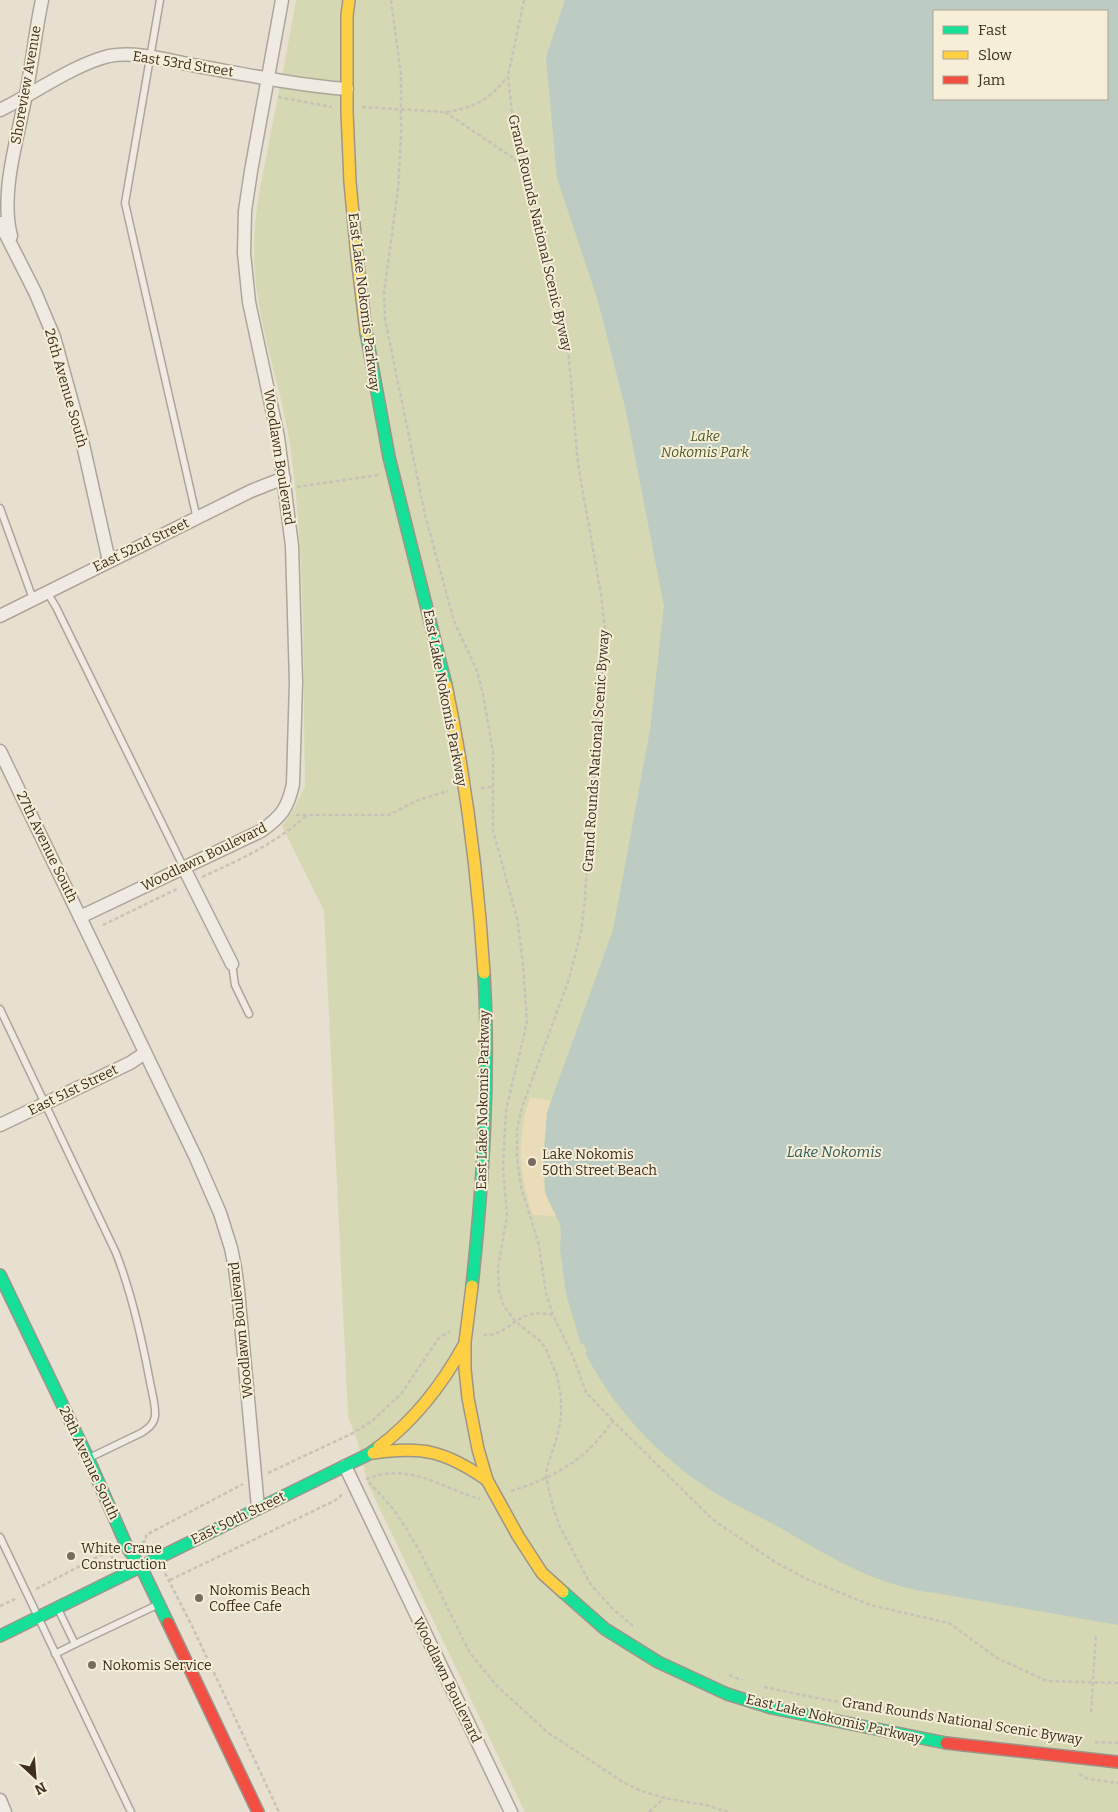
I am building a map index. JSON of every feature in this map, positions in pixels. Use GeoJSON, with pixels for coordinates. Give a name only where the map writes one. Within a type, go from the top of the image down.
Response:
{"type":"FeatureCollection","features":[{"type":"Feature","properties":{"kind":"street","name":"Shoreview Avenue"},"geometry":{"type":"LineString","coordinates":[[17,258],[8,226],[8,200],[11,170],[26,98],[34,35],[42,0]]}},
{"type":"Feature","properties":{"kind":"street","name":"Woodlawn Boulevard"},"geometry":{"type":"LineString","coordinates":[[258,1508],[238,1290],[231,1248],[210,1187],[80,917],[261,831],[282,814],[291,794],[295,764],[296,682],[291,537],[275,422],[250,310],[244,262],[245,211],[282,0]]}},
{"type":"Feature","properties":{"kind":"street","name":"East Lake Nokomis Parkway"},"geometry":{"type":"LineString","coordinates":[[349,0],[347,16],[348,145],[358,270],[372,374],[392,474],[441,662],[454,724],[464,789],[481,936],[486,1051],[483,1166],[465,1342],[465,1369],[468,1398],[478,1449],[487,1480],[518,1536],[542,1573],[605,1629],[658,1662],[718,1690],[772,1708],[950,1744],[1118,1762]]}},
{"type":"Feature","properties":{"kind":"street","name":"East 53rd Street"},"geometry":{"type":"LineString","coordinates":[[0,110],[26,98],[75,69],[100,58],[125,55],[149,57],[267,79],[347,90]]}},
{"type":"Feature","properties":{"kind":"street","name":"26th Avenue South"},"geometry":{"type":"LineString","coordinates":[[0,223],[35,292],[54,337],[80,431],[109,561]]}},
{"type":"Feature","properties":{"kind":"street","name":"East 52nd Street"},"geometry":{"type":"LineString","coordinates":[[0,616],[251,491],[284,478]]}},
{"type":"Feature","properties":{"kind":"street","name":"27th Avenue South"},"geometry":{"type":"LineString","coordinates":[[0,751],[80,917]]}},
{"type":"Feature","properties":{"kind":"street"},"geometry":{"type":"LineString","coordinates":[[184,868],[232,964]]}},
{"type":"Feature","properties":{"kind":"street","name":"East 51st Street"},"geometry":{"type":"LineString","coordinates":[[0,1125],[145,1054]]}},
{"type":"Feature","properties":{"kind":"street","name":"28th Avenue South"},"geometry":{"type":"LineString","coordinates":[[0,1275],[88,1458],[128,1549],[141,1567],[258,1812]]}},
{"type":"Feature","properties":{"kind":"street","name":"East 50th Street"},"geometry":{"type":"LineString","coordinates":[[0,1636],[369,1454],[401,1430],[422,1409],[441,1384],[465,1342]]}},
{"type":"Feature","properties":{"kind":"street","name":"East 50th Street"},"geometry":{"type":"LineString","coordinates":[[369,1454],[404,1449],[431,1451],[456,1460],[487,1480]]}},
{"type":"Feature","properties":{"kind":"street","name":"Woodlawn Boulevard"},"geometry":{"type":"LineString","coordinates":[[345,1466],[511,1812]]}},
{"type":"Feature","properties":{"kind":"street"},"geometry":{"type":"LineString","coordinates":[[0,1800],[5,1812]]}},
{"type":"Feature","properties":{"kind":"lane"},"geometry":{"type":"LineString","coordinates":[[160,0],[125,203],[197,518]]}},
{"type":"Feature","properties":{"kind":"lane"},"geometry":{"type":"LineString","coordinates":[[0,508],[33,599]]}},
{"type":"Feature","properties":{"kind":"lane"},"geometry":{"type":"LineString","coordinates":[[47,592],[184,868]]}},
{"type":"Feature","properties":{"kind":"lane"},"geometry":{"type":"LineString","coordinates":[[232,964],[234,985],[249,1014]]}},
{"type":"Feature","properties":{"kind":"lane"},"geometry":{"type":"LineString","coordinates":[[0,1009],[46,1102],[122,1270],[146,1363],[155,1417],[148,1428],[88,1458]]}},
{"type":"Feature","properties":{"kind":"lane"},"geometry":{"type":"LineString","coordinates":[[0,1537],[130,1812]]}},
{"type":"Feature","properties":{"kind":"lane"},"geometry":{"type":"LineString","coordinates":[[54,1654],[159,1604]]}},
{"type":"Feature","properties":{"kind":"lane"},"geometry":{"type":"LineString","coordinates":[[57,1608],[75,1644]]}},
{"type":"Feature","properties":{"kind":"path"},"geometry":{"type":"LineString","coordinates":[[391,0],[401,75],[400,176],[384,293],[385,319],[425,514],[455,623],[477,671],[483,694],[493,752],[492,803],[494,830],[517,918],[523,962],[527,1022],[506,1110],[503,1162],[507,1216],[497,1277],[501,1300],[507,1311],[515,1321],[540,1341],[546,1349],[553,1364],[559,1388],[562,1407],[561,1418],[546,1477],[552,1507],[586,1577],[613,1609],[636,1628]]}},
{"type":"Feature","properties":{"kind":"path","name":"Grand Rounds National Scenic Byway"},"geometry":{"type":"LineString","coordinates":[[524,0],[508,76],[512,113],[522,164],[533,193],[539,230],[557,293],[568,343],[578,464],[601,595],[606,637],[597,710],[595,774],[581,932],[569,978],[522,1107],[516,1139],[516,1158],[521,1187],[539,1245],[545,1286],[553,1315],[573,1357],[586,1392],[712,1520],[775,1562],[807,1579],[870,1605],[949,1623],[997,1658],[1047,1681],[1118,1683]]}},
{"type":"Feature","properties":{"kind":"path"},"geometry":{"type":"LineString","coordinates":[[401,110],[445,112],[462,109],[492,95],[508,76]]}},
{"type":"Feature","properties":{"kind":"path"},"geometry":{"type":"LineString","coordinates":[[445,112],[522,164]]}},
{"type":"Feature","properties":{"kind":"path"},"geometry":{"type":"LineString","coordinates":[[294,487],[392,474]]}},
{"type":"Feature","properties":{"kind":"path"},"geometry":{"type":"LineString","coordinates":[[103,925],[267,846],[306,816],[389,815],[434,794],[464,789]]}},
{"type":"Feature","properties":{"kind":"path"},"geometry":{"type":"LineString","coordinates":[[483,1334],[498,1332],[530,1314],[538,1312],[553,1315]]}},
{"type":"Feature","properties":{"kind":"path"},"geometry":{"type":"LineString","coordinates":[[264,1476],[351,1434],[371,1422],[401,1394],[438,1338],[446,1332],[456,1330]]}},
{"type":"Feature","properties":{"kind":"path"},"geometry":{"type":"LineString","coordinates":[[362,1478],[366,1479],[401,1472],[421,1477],[480,1500],[523,1487],[566,1466],[587,1451],[613,1421]]}},
{"type":"Feature","properties":{"kind":"path"},"geometry":{"type":"LineString","coordinates":[[366,1479],[384,1497],[408,1530],[470,1653],[497,1686],[547,1732],[623,1782],[641,1791],[684,1802],[706,1805],[728,1812]]}},
{"type":"Feature","properties":{"kind":"path"},"geometry":{"type":"LineString","coordinates":[[146,1541],[146,1535],[244,1484]]}},
{"type":"Feature","properties":{"kind":"path"},"geometry":{"type":"LineString","coordinates":[[162,1584],[334,1502],[340,1497],[343,1490]]}},
{"type":"Feature","properties":{"kind":"path"},"geometry":{"type":"LineString","coordinates":[[0,1606],[111,1550],[113,1559]]}},
{"type":"Feature","properties":{"kind":"path"},"geometry":{"type":"LineString","coordinates":[[164,1572],[170,1580],[279,1812]]}},
{"type":"Feature","properties":{"kind":"path"},"geometry":{"type":"LineString","coordinates":[[1091,1712],[1096,1634]]}},
{"type":"Feature","properties":{"kind":"path"},"geometry":{"type":"LineString","coordinates":[[721,1673],[743,1680]]}},
{"type":"Feature","properties":{"kind":"path","name":"Grand Rounds National Scenic Byway"},"geometry":{"type":"LineString","coordinates":[[757,1685],[820,1699],[1059,1738]]}},
{"type":"Feature","properties":{"kind":"path","name":"Grand Rounds National Scenic Byway"},"geometry":{"type":"LineString","coordinates":[[1088,1741],[1118,1743]]}},
{"type":"Feature","properties":{"kind":"path"},"geometry":{"type":"LineString","coordinates":[[649,1812],[665,1797]]}},
{"type":"Feature","properties":{"kind":"green space","name":"Lake Nokomis Park"},"geometry":{"type":"Polygon","coordinates":[[[296,0],[1118,0],[1118,1812],[525,1812],[368,1484],[358,1443],[348,1416],[324,911],[282,826],[294,809],[305,786],[301,577],[296,494],[291,452],[287,426],[263,324],[255,274],[254,248],[259,192],[296,0]]]}},
{"type":"Feature","properties":{"kind":"sand","name":"Lake Nokomis 50th Street Beach"},"geometry":{"type":"Polygon","coordinates":[[[530,1097],[552,1101],[545,1134],[543,1175],[546,1195],[556,1216],[533,1215],[528,1200],[522,1171],[521,1142],[530,1097]]]}},
{"type":"Feature","properties":{"kind":"water","name":"Lake Nokomis"},"geometry":{"type":"Polygon","coordinates":[[[565,0],[1118,0],[1118,1625],[916,1590],[878,1579],[842,1563],[716,1493],[687,1474],[653,1444],[622,1410],[596,1373],[585,1353],[587,1351],[583,1343],[581,1344],[566,1294],[560,1249],[560,1224],[545,1192],[544,1153],[547,1112],[613,930],[650,730],[664,606],[626,411],[598,301],[557,178],[546,57],[565,0]]]}},
{"type":"Feature","properties":{"kind":"traffic: fast"},"geometry":{"type":"LineString","coordinates":[[366,332],[389,457],[446,685]]}},
{"type":"Feature","properties":{"kind":"traffic: fast"},"geometry":{"type":"LineString","coordinates":[[472,1286],[486,1091],[484,973]]}},
{"type":"Feature","properties":{"kind":"traffic: fast"},"geometry":{"type":"LineString","coordinates":[[0,1275],[88,1458],[128,1549],[141,1567],[168,1623]]}},
{"type":"Feature","properties":{"kind":"traffic: fast"},"geometry":{"type":"LineString","coordinates":[[0,1636],[369,1454],[379,1447]]}},
{"type":"Feature","properties":{"kind":"traffic: fast"},"geometry":{"type":"LineString","coordinates":[[563,1592],[605,1629],[658,1662],[727,1694],[772,1708],[946,1743]]}},
{"type":"Feature","properties":{"kind":"traffic: slow"},"geometry":{"type":"LineString","coordinates":[[349,0],[347,16],[347,112],[350,182],[366,332]]}},
{"type":"Feature","properties":{"kind":"traffic: slow"},"geometry":{"type":"LineString","coordinates":[[446,685],[460,757],[470,829],[484,973]]}},
{"type":"Feature","properties":{"kind":"traffic: slow"},"geometry":{"type":"LineString","coordinates":[[472,1286],[465,1342],[465,1369],[468,1398],[478,1449],[487,1480],[518,1536],[542,1573],[563,1592]]}},
{"type":"Feature","properties":{"kind":"traffic: slow"},"geometry":{"type":"LineString","coordinates":[[379,1447],[405,1425],[427,1400],[447,1374],[464,1345]]}},
{"type":"Feature","properties":{"kind":"traffic: slow"},"geometry":{"type":"LineString","coordinates":[[373,1453],[406,1450],[433,1453],[446,1457],[487,1480]]}},
{"type":"Feature","properties":{"kind":"traffic: jam"},"geometry":{"type":"LineString","coordinates":[[168,1623],[258,1812]]}},
{"type":"Feature","properties":{"kind":"traffic: jam"},"geometry":{"type":"LineString","coordinates":[[946,1743],[1118,1762]]}},
{"type":"Feature","properties":{"kind":"place","name":"Lake Nokomis 50th Street Beach"},"geometry":{"type":"Point","coordinates":[532,1162]}},
{"type":"Feature","properties":{"kind":"place","name":"White Crane Construction"},"geometry":{"type":"Point","coordinates":[71,1556]}},
{"type":"Feature","properties":{"kind":"place","name":"Nokomis Beach Coffee Cafe"},"geometry":{"type":"Point","coordinates":[199,1598]}},
{"type":"Feature","properties":{"kind":"place","name":"Nokomis Service"},"geometry":{"type":"Point","coordinates":[92,1665]}}]}
